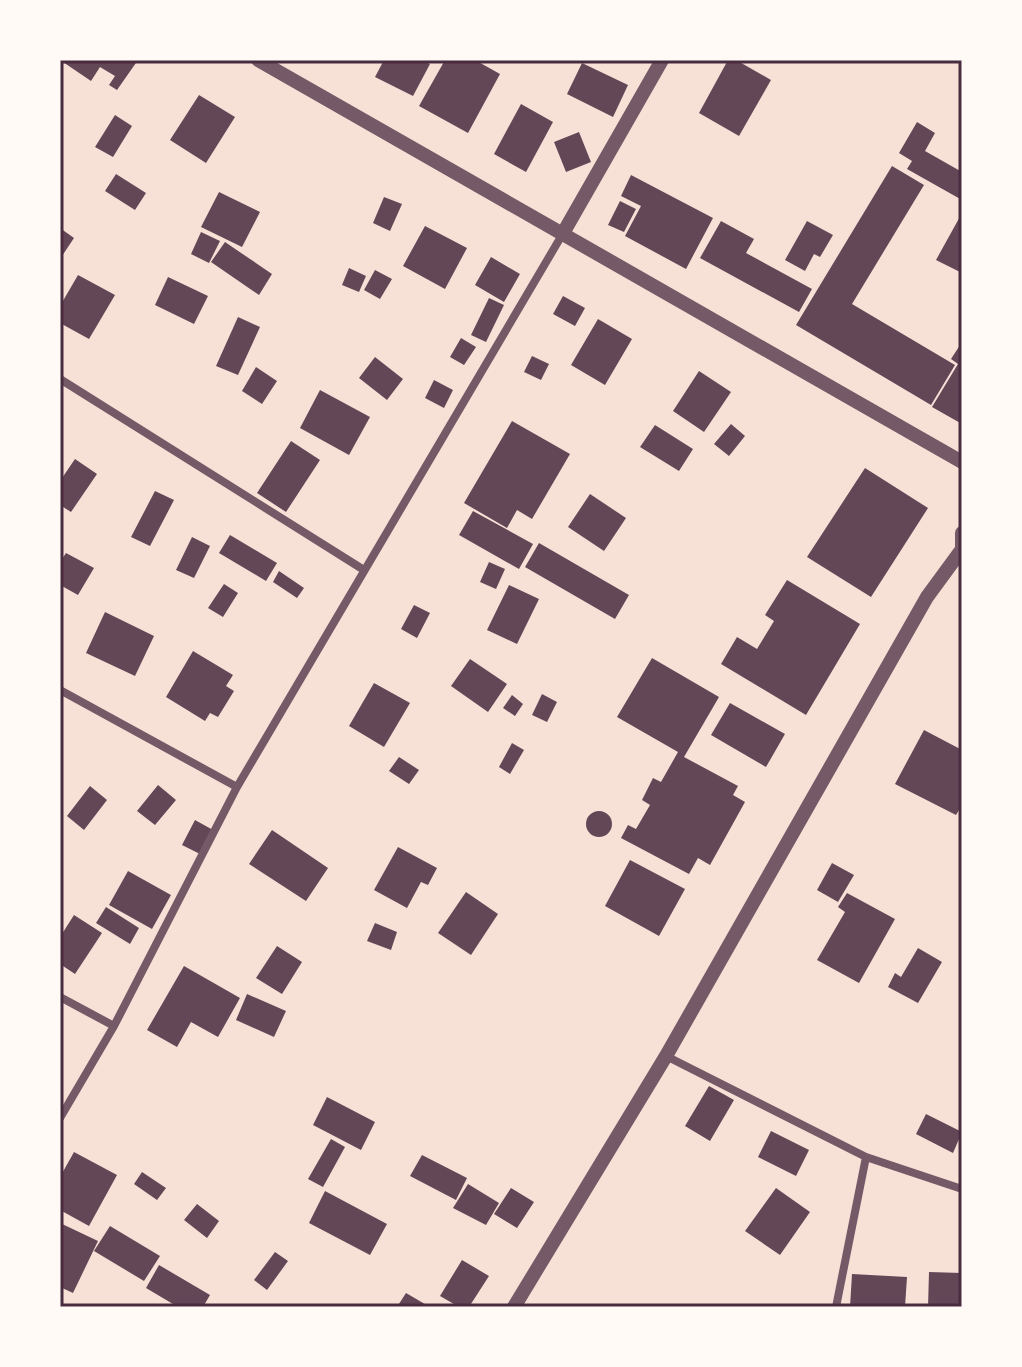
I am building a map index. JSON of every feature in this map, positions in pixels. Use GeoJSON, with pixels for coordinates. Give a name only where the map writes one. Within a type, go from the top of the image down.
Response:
{"type":"FeatureCollection","features":[{"type":"Feature","properties":{"kind":"street"},"geometry":{"type":"LineString","coordinates":[[258,60],[962,462]]}},
{"type":"Feature","properties":{"kind":"street"},"geometry":{"type":"LineString","coordinates":[[60,1118],[114,1026],[237,787],[662,60]]}},
{"type":"Feature","properties":{"kind":"street"},"geometry":{"type":"LineString","coordinates":[[60,379],[364,570]]}},
{"type":"Feature","properties":{"kind":"street"},"geometry":{"type":"LineString","coordinates":[[514,1307],[666,1056],[927,597],[961,554],[962,533]]}},
{"type":"Feature","properties":{"kind":"street"},"geometry":{"type":"LineString","coordinates":[[60,690],[237,787]]}},
{"type":"Feature","properties":{"kind":"street"},"geometry":{"type":"LineString","coordinates":[[60,997],[114,1026]]}},
{"type":"Feature","properties":{"kind":"street"},"geometry":{"type":"LineString","coordinates":[[666,1056],[866,1157],[962,1189]]}},
{"type":"Feature","properties":{"kind":"street"},"geometry":{"type":"LineString","coordinates":[[836,1307],[866,1157]]}},
{"type":"Feature","properties":{"kind":"building"},"geometry":{"type":"Polygon","coordinates":[[[138,60],[117,90],[109,85],[115,76],[100,67],[91,81],[63,62],[138,60]]]}},
{"type":"Feature","properties":{"kind":"building"},"geometry":{"type":"Polygon","coordinates":[[[384,60],[422,60],[430,64],[413,96],[375,77],[384,60]]]}},
{"type":"Feature","properties":{"kind":"building"},"geometry":{"type":"Polygon","coordinates":[[[445,60],[475,60],[500,74],[468,133],[419,106],[445,60]]]}},
{"type":"Feature","properties":{"kind":"building"},"geometry":{"type":"Polygon","coordinates":[[[728,60],[736,60],[771,80],[739,136],[699,113],[728,60]]]}},
{"type":"Feature","properties":{"kind":"building"},"geometry":{"type":"Polygon","coordinates":[[[582,63],[628,85],[613,117],[567,94],[582,63]]]}},
{"type":"Feature","properties":{"kind":"building"},"geometry":{"type":"Polygon","coordinates":[[[199,95],[235,117],[206,163],[170,140],[199,95]]]}},
{"type":"Feature","properties":{"kind":"building"},"geometry":{"type":"Polygon","coordinates":[[[521,104],[553,122],[526,172],[494,154],[521,104]]]}},
{"type":"Feature","properties":{"kind":"building"},"geometry":{"type":"Polygon","coordinates":[[[115,115],[132,126],[113,157],[95,147],[115,115]]]}},
{"type":"Feature","properties":{"kind":"building"},"geometry":{"type":"Polygon","coordinates":[[[917,122],[935,133],[925,151],[962,172],[962,200],[907,169],[912,161],[899,153],[917,122]]]}},
{"type":"Feature","properties":{"kind":"building"},"geometry":{"type":"Polygon","coordinates":[[[579,132],[591,162],[566,172],[554,142],[579,132]]]}},
{"type":"Feature","properties":{"kind":"building"},"geometry":{"type":"Polygon","coordinates":[[[892,166],[924,185],[852,304],[955,365],[931,405],[796,325],[892,166]]]}},
{"type":"Feature","properties":{"kind":"building"},"geometry":{"type":"Polygon","coordinates":[[[116,174],[146,193],[135,210],[105,191],[116,174]]]}},
{"type":"Feature","properties":{"kind":"building"},"geometry":{"type":"Polygon","coordinates":[[[631,175],[713,218],[686,269],[625,236],[641,206],[621,196],[631,175]]]}},
{"type":"Feature","properties":{"kind":"building"},"geometry":{"type":"Polygon","coordinates":[[[219,192],[260,212],[242,247],[201,227],[219,192]]]}},
{"type":"Feature","properties":{"kind":"building"},"geometry":{"type":"Polygon","coordinates":[[[384,197],[402,204],[390,231],[373,223],[384,197]]]}},
{"type":"Feature","properties":{"kind":"building"},"geometry":{"type":"Polygon","coordinates":[[[620,201],[636,209],[624,232],[608,225],[620,201]]]}},
{"type":"Feature","properties":{"kind":"building"},"geometry":{"type":"Polygon","coordinates":[[[962,213],[962,273],[936,260],[962,213]]]}},
{"type":"Feature","properties":{"kind":"building"},"geometry":{"type":"Polygon","coordinates":[[[721,221],[754,239],[746,253],[812,289],[799,312],[700,258],[721,221]]]}},
{"type":"Feature","properties":{"kind":"building"},"geometry":{"type":"Polygon","coordinates":[[[807,221],[833,235],[820,257],[814,254],[805,271],[785,260],[807,221]]]}},
{"type":"Feature","properties":{"kind":"building"},"geometry":{"type":"Polygon","coordinates":[[[425,226],[467,248],[445,289],[403,266],[425,226]]]}},
{"type":"Feature","properties":{"kind":"building"},"geometry":{"type":"Polygon","coordinates":[[[60,228],[74,238],[60,259],[60,228]]]}},
{"type":"Feature","properties":{"kind":"building"},"geometry":{"type":"Polygon","coordinates":[[[201,232],[220,241],[209,263],[191,254],[201,232]]]}},
{"type":"Feature","properties":{"kind":"building"},"geometry":{"type":"Polygon","coordinates":[[[225,242],[272,274],[259,295],[211,262],[225,242]]]}},
{"type":"Feature","properties":{"kind":"building"},"geometry":{"type":"Polygon","coordinates":[[[491,257],[520,274],[504,302],[475,285],[491,257]]]}},
{"type":"Feature","properties":{"kind":"building"},"geometry":{"type":"Polygon","coordinates":[[[349,268],[366,276],[359,292],[342,285],[349,268]]]}},
{"type":"Feature","properties":{"kind":"building"},"geometry":{"type":"Polygon","coordinates":[[[375,270],[392,279],[380,299],[364,290],[375,270]]]}},
{"type":"Feature","properties":{"kind":"building"},"geometry":{"type":"Polygon","coordinates":[[[78,275],[115,295],[89,339],[60,323],[60,306],[78,275]]]}},
{"type":"Feature","properties":{"kind":"building"},"geometry":{"type":"Polygon","coordinates":[[[168,277],[208,296],[194,324],[155,305],[168,277]]]}},
{"type":"Feature","properties":{"kind":"building"},"geometry":{"type":"Polygon","coordinates":[[[563,296],[585,308],[575,326],[553,314],[563,296]]]}},
{"type":"Feature","properties":{"kind":"building"},"geometry":{"type":"Polygon","coordinates":[[[489,298],[504,305],[486,342],[471,335],[489,298]]]}},
{"type":"Feature","properties":{"kind":"building"},"geometry":{"type":"Polygon","coordinates":[[[238,317],[260,327],[238,375],[216,366],[238,317]]]}},
{"type":"Feature","properties":{"kind":"building"},"geometry":{"type":"Polygon","coordinates":[[[598,319],[632,339],[605,385],[571,365],[598,319]]]}},
{"type":"Feature","properties":{"kind":"building"},"geometry":{"type":"Polygon","coordinates":[[[461,338],[476,347],[464,365],[450,357],[461,338]]]}},
{"type":"Feature","properties":{"kind":"building"},"geometry":{"type":"Polygon","coordinates":[[[962,342],[962,424],[932,407],[958,364],[951,359],[962,342]]]}},
{"type":"Feature","properties":{"kind":"building"},"geometry":{"type":"Polygon","coordinates":[[[532,356],[549,364],[541,380],[524,372],[532,356]]]}},
{"type":"Feature","properties":{"kind":"building"},"geometry":{"type":"Polygon","coordinates":[[[375,357],[403,379],[387,400],[359,378],[375,357]]]}},
{"type":"Feature","properties":{"kind":"building"},"geometry":{"type":"Polygon","coordinates":[[[256,367],[277,381],[262,404],[242,391],[256,367]]]}},
{"type":"Feature","properties":{"kind":"building"},"geometry":{"type":"Polygon","coordinates":[[[699,371],[731,392],[704,432],[673,411],[699,371]]]}},
{"type":"Feature","properties":{"kind":"building"},"geometry":{"type":"Polygon","coordinates":[[[434,380],[453,390],[444,408],[425,398],[434,380]]]}},
{"type":"Feature","properties":{"kind":"building"},"geometry":{"type":"Polygon","coordinates":[[[320,390],[370,417],[349,455],[300,428],[320,390]]]}},
{"type":"Feature","properties":{"kind":"building"},"geometry":{"type":"Polygon","coordinates":[[[512,421],[570,454],[532,519],[517,510],[507,528],[464,503],[512,421]]]}},
{"type":"Feature","properties":{"kind":"building"},"geometry":{"type":"Polygon","coordinates":[[[731,424],[745,436],[729,456],[714,444],[731,424]]]}},
{"type":"Feature","properties":{"kind":"building"},"geometry":{"type":"Polygon","coordinates":[[[655,425],[693,449],[679,471],[640,447],[655,425]]]}},
{"type":"Feature","properties":{"kind":"building"},"geometry":{"type":"Polygon","coordinates":[[[291,441],[320,460],[286,512],[257,493],[291,441]]]}},
{"type":"Feature","properties":{"kind":"building"},"geometry":{"type":"Polygon","coordinates":[[[75,459],[97,474],[71,512],[60,505],[60,481],[75,459]]]}},
{"type":"Feature","properties":{"kind":"building"},"geometry":{"type":"Polygon","coordinates":[[[865,468],[928,508],[871,597],[807,557],[865,468]]]}},
{"type":"Feature","properties":{"kind":"building"},"geometry":{"type":"Polygon","coordinates":[[[155,491],[174,500],[150,546],[131,537],[155,491]]]}},
{"type":"Feature","properties":{"kind":"building"},"geometry":{"type":"Polygon","coordinates":[[[590,494],[626,518],[604,551],[568,527],[590,494]]]}},
{"type":"Feature","properties":{"kind":"building"},"geometry":{"type":"Polygon","coordinates":[[[473,511],[533,544],[519,569],[459,535],[473,511]]]}},
{"type":"Feature","properties":{"kind":"building"},"geometry":{"type":"Polygon","coordinates":[[[230,535],[277,563],[266,581],[219,553],[230,535]]]}},
{"type":"Feature","properties":{"kind":"building"},"geometry":{"type":"Polygon","coordinates":[[[192,537],[210,546],[194,578],[176,570],[192,537]]]}},
{"type":"Feature","properties":{"kind":"building"},"geometry":{"type":"Polygon","coordinates":[[[539,543],[629,595],[615,619],[525,567],[539,543]]]}},
{"type":"Feature","properties":{"kind":"building"},"geometry":{"type":"Polygon","coordinates":[[[66,553],[94,568],[78,595],[60,585],[60,562],[66,553]]]}},
{"type":"Feature","properties":{"kind":"building"},"geometry":{"type":"Polygon","coordinates":[[[489,562],[505,569],[496,589],[480,582],[489,562]]]}},
{"type":"Feature","properties":{"kind":"building"},"geometry":{"type":"Polygon","coordinates":[[[279,571],[304,588],[297,598],[273,582],[279,571]]]}},
{"type":"Feature","properties":{"kind":"building"},"geometry":{"type":"Polygon","coordinates":[[[787,580],[860,624],[806,715],[721,664],[737,637],[757,649],[774,621],[765,615],[787,580]]]}},
{"type":"Feature","properties":{"kind":"building"},"geometry":{"type":"Polygon","coordinates":[[[224,584],[238,593],[223,617],[208,608],[224,584]]]}},
{"type":"Feature","properties":{"kind":"building"},"geometry":{"type":"Polygon","coordinates":[[[509,585],[539,599],[517,644],[487,630],[509,585]]]}},
{"type":"Feature","properties":{"kind":"building"},"geometry":{"type":"Polygon","coordinates":[[[414,605],[430,613],[417,638],[401,629],[414,605]]]}},
{"type":"Feature","properties":{"kind":"building"},"geometry":{"type":"Polygon","coordinates":[[[105,612],[154,636],[135,676],[86,653],[105,612]]]}},
{"type":"Feature","properties":{"kind":"building"},"geometry":{"type":"Polygon","coordinates":[[[193,651],[233,675],[226,686],[234,691],[218,717],[210,713],[205,721],[166,697],[193,651]]]}},
{"type":"Feature","properties":{"kind":"building"},"geometry":{"type":"Polygon","coordinates":[[[652,658],[719,697],[684,757],[738,786],[733,795],[745,802],[710,865],[698,858],[689,874],[621,838],[628,825],[636,829],[650,805],[642,800],[653,778],[661,782],[678,752],[617,717],[652,658]]]}},
{"type":"Feature","properties":{"kind":"building"},"geometry":{"type":"Polygon","coordinates":[[[470,659],[507,684],[488,712],[451,686],[470,659]]]}},
{"type":"Feature","properties":{"kind":"building"},"geometry":{"type":"Polygon","coordinates":[[[374,683],[410,703],[384,747],[349,726],[374,683]]]}},
{"type":"Feature","properties":{"kind":"building"},"geometry":{"type":"Polygon","coordinates":[[[542,694],[557,702],[547,722],[532,715],[542,694]]]}},
{"type":"Feature","properties":{"kind":"building"},"geometry":{"type":"Polygon","coordinates":[[[512,695],[523,704],[515,716],[503,708],[512,695]]]}},
{"type":"Feature","properties":{"kind":"building"},"geometry":{"type":"Polygon","coordinates":[[[730,703],[785,734],[766,767],[711,735],[730,703]]]}},
{"type":"Feature","properties":{"kind":"building"},"geometry":{"type":"Polygon","coordinates":[[[924,730],[962,750],[962,805],[956,815],[895,784],[924,730]]]}},
{"type":"Feature","properties":{"kind":"building"},"geometry":{"type":"Polygon","coordinates":[[[512,743],[524,750],[510,774],[499,767],[512,743]]]}},
{"type":"Feature","properties":{"kind":"building"},"geometry":{"type":"Polygon","coordinates":[[[399,757],[419,770],[409,784],[389,771],[399,757]]]}},
{"type":"Feature","properties":{"kind":"building"},"geometry":{"type":"Polygon","coordinates":[[[158,785],[176,800],[155,825],[137,811],[158,785]]]}},
{"type":"Feature","properties":{"kind":"building"},"geometry":{"type":"Polygon","coordinates":[[[90,786],[107,800],[84,830],[67,816],[90,786]]]}},
{"type":"Feature","properties":{"kind":"building"},"geometry":{"type":"Polygon","coordinates":[[[599,811],[608,815],[612,824],[608,833],[599,837],[590,833],[586,824],[590,815],[599,811]]]}},
{"type":"Feature","properties":{"kind":"building"},"geometry":{"type":"Polygon","coordinates":[[[195,820],[213,830],[200,854],[182,845],[195,820]]]}},
{"type":"Feature","properties":{"kind":"building"},"geometry":{"type":"Polygon","coordinates":[[[272,830],[328,868],[306,901],[249,864],[272,830]]]}},
{"type":"Feature","properties":{"kind":"building"},"geometry":{"type":"Polygon","coordinates":[[[398,847],[437,868],[428,885],[421,882],[407,908],[374,890],[398,847]]]}},
{"type":"Feature","properties":{"kind":"building"},"geometry":{"type":"Polygon","coordinates":[[[630,860],[685,889],[659,936],[605,906],[630,860]]]}},
{"type":"Feature","properties":{"kind":"building"},"geometry":{"type":"Polygon","coordinates":[[[832,863],[854,875],[838,902],[817,890],[832,863]]]}},
{"type":"Feature","properties":{"kind":"building"},"geometry":{"type":"Polygon","coordinates":[[[128,871],[171,895],[152,929],[109,905],[128,871]]]}},
{"type":"Feature","properties":{"kind":"building"},"geometry":{"type":"Polygon","coordinates":[[[466,892],[498,914],[471,955],[438,933],[466,892]]]}},
{"type":"Feature","properties":{"kind":"building"},"geometry":{"type":"Polygon","coordinates":[[[847,893],[895,919],[859,983],[817,960],[845,912],[838,907],[847,893]]]}},
{"type":"Feature","properties":{"kind":"building"},"geometry":{"type":"Polygon","coordinates":[[[106,907],[139,928],[130,944],[96,923],[106,907]]]}},
{"type":"Feature","properties":{"kind":"building"},"geometry":{"type":"Polygon","coordinates":[[[74,915],[102,933],[75,974],[60,964],[60,937],[74,915]]]}},
{"type":"Feature","properties":{"kind":"building"},"geometry":{"type":"Polygon","coordinates":[[[375,923],[397,932],[391,950],[367,941],[375,923]]]}},
{"type":"Feature","properties":{"kind":"building"},"geometry":{"type":"Polygon","coordinates":[[[277,946],[302,962],[282,994],[256,978],[277,946]]]}},
{"type":"Feature","properties":{"kind":"building"},"geometry":{"type":"Polygon","coordinates":[[[918,948],[942,962],[918,1003],[888,987],[895,973],[901,977],[918,948]]]}},
{"type":"Feature","properties":{"kind":"building"},"geometry":{"type":"Polygon","coordinates":[[[184,966],[240,998],[218,1037],[191,1022],[177,1047],[147,1030],[184,966]]]}},
{"type":"Feature","properties":{"kind":"building"},"geometry":{"type":"Polygon","coordinates":[[[247,994],[286,1011],[274,1037],[236,1020],[247,994]]]}},
{"type":"Feature","properties":{"kind":"building"},"geometry":{"type":"Polygon","coordinates":[[[709,1086],[734,1100],[710,1141],[685,1126],[709,1086]]]}},
{"type":"Feature","properties":{"kind":"building"},"geometry":{"type":"Polygon","coordinates":[[[327,1097],[375,1122],[361,1150],[313,1125],[327,1097]]]}},
{"type":"Feature","properties":{"kind":"building"},"geometry":{"type":"Polygon","coordinates":[[[926,1114],[962,1132],[953,1153],[916,1134],[926,1114]]]}},
{"type":"Feature","properties":{"kind":"building"},"geometry":{"type":"Polygon","coordinates":[[[771,1131],[809,1150],[796,1176],[758,1157],[771,1131]]]}},
{"type":"Feature","properties":{"kind":"building"},"geometry":{"type":"Polygon","coordinates":[[[331,1139],[345,1147],[323,1187],[308,1179],[331,1139]]]}},
{"type":"Feature","properties":{"kind":"building"},"geometry":{"type":"Polygon","coordinates":[[[74,1152],[117,1175],[89,1226],[60,1210],[60,1177],[74,1152]]]}},
{"type":"Feature","properties":{"kind":"building"},"geometry":{"type":"Polygon","coordinates":[[[422,1155],[467,1178],[456,1200],[410,1176],[422,1155]]]}},
{"type":"Feature","properties":{"kind":"building"},"geometry":{"type":"Polygon","coordinates":[[[142,1172],[166,1188],[157,1200],[134,1184],[142,1172]]]}},
{"type":"Feature","properties":{"kind":"building"},"geometry":{"type":"Polygon","coordinates":[[[468,1184],[499,1203],[486,1225],[453,1208],[468,1184]]]}},
{"type":"Feature","properties":{"kind":"building"},"geometry":{"type":"Polygon","coordinates":[[[511,1188],[534,1202],[517,1228],[494,1214],[511,1188]]]}},
{"type":"Feature","properties":{"kind":"building"},"geometry":{"type":"Polygon","coordinates":[[[776,1188],[810,1212],[780,1255],[745,1231],[776,1188]]]}},
{"type":"Feature","properties":{"kind":"building"},"geometry":{"type":"Polygon","coordinates":[[[325,1191],[387,1224],[370,1255],[309,1223],[325,1191]]]}},
{"type":"Feature","properties":{"kind":"building"},"geometry":{"type":"Polygon","coordinates":[[[197,1204],[219,1221],[207,1238],[184,1220],[197,1204]]]}},
{"type":"Feature","properties":{"kind":"building"},"geometry":{"type":"Polygon","coordinates":[[[60,1223],[98,1241],[73,1293],[60,1287],[60,1223]]]}},
{"type":"Feature","properties":{"kind":"building"},"geometry":{"type":"Polygon","coordinates":[[[110,1226],[160,1256],[144,1281],[94,1251],[110,1226]]]}},
{"type":"Feature","properties":{"kind":"building"},"geometry":{"type":"Polygon","coordinates":[[[275,1252],[288,1261],[267,1290],[254,1280],[275,1252]]]}},
{"type":"Feature","properties":{"kind":"building"},"geometry":{"type":"Polygon","coordinates":[[[462,1260],[489,1276],[469,1307],[459,1307],[440,1296],[462,1260]]]}},
{"type":"Feature","properties":{"kind":"building"},"geometry":{"type":"Polygon","coordinates":[[[159,1265],[210,1295],[203,1307],[178,1307],[146,1288],[159,1265]]]}},
{"type":"Feature","properties":{"kind":"building"},"geometry":{"type":"Polygon","coordinates":[[[929,1272],[962,1273],[962,1307],[928,1307],[929,1272]]]}},
{"type":"Feature","properties":{"kind":"building"},"geometry":{"type":"Polygon","coordinates":[[[852,1274],[907,1277],[905,1307],[850,1307],[852,1274]]]}},
{"type":"Feature","properties":{"kind":"building"},"geometry":{"type":"Polygon","coordinates":[[[406,1293],[430,1307],[397,1307],[406,1293]]]}}]}
